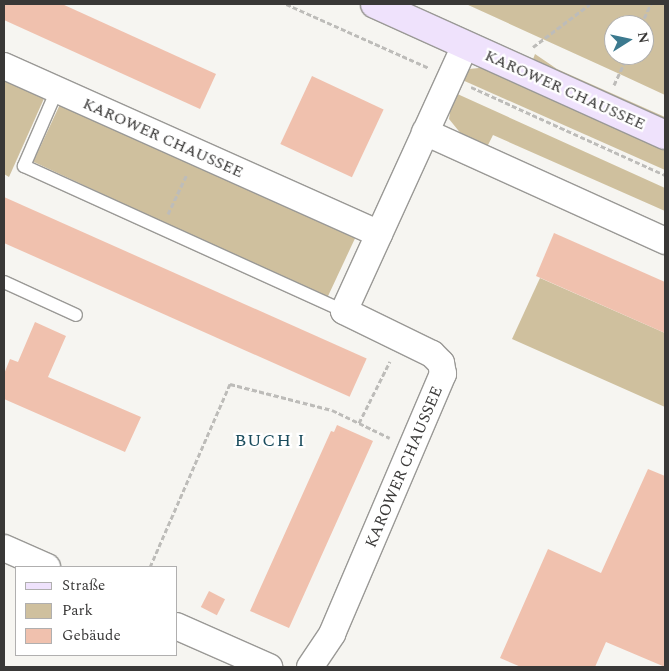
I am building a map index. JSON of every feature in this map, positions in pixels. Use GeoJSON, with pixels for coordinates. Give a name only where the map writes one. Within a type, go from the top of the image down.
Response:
{"type":"FeatureCollection","features":[{"type":"Feature","properties":{"kind":"main road","name":"KAROWER CHAUSSEE"},"geometry":{"type":"LineString","coordinates":[[375,4],[665,135]]}},
{"type":"Feature","properties":{"kind":"street","name":"KAROWER CHAUSSEE"},"geometry":{"type":"LineString","coordinates":[[310,667],[332,634],[414,449],[443,374],[441,363],[432,354],[344,311],[465,45]]}},
{"type":"Feature","properties":{"kind":"street","name":"KAROWER CHAUSSEE"},"geometry":{"type":"LineString","coordinates":[[4,66],[379,234]]}},
{"type":"Feature","properties":{"kind":"street"},"geometry":{"type":"LineString","coordinates":[[425,132],[665,242]]}},
{"type":"Feature","properties":{"kind":"street"},"geometry":{"type":"LineString","coordinates":[[4,548],[45,566]]}},
{"type":"Feature","properties":{"kind":"street"},"geometry":{"type":"LineString","coordinates":[[178,627],[269,667]]}},
{"type":"Feature","properties":{"kind":"lane","name":"KAROWER CHAUSSEE"},"geometry":{"type":"LineString","coordinates":[[57,90],[24,166],[344,311]]}},
{"type":"Feature","properties":{"kind":"lane"},"geometry":{"type":"LineString","coordinates":[[4,282],[76,315]]}},
{"type":"Feature","properties":{"kind":"path"},"geometry":{"type":"LineString","coordinates":[[286,4],[665,175]]}},
{"type":"Feature","properties":{"kind":"path"},"geometry":{"type":"LineString","coordinates":[[530,49],[590,4]]}},
{"type":"Feature","properties":{"kind":"path"},"geometry":{"type":"LineString","coordinates":[[612,90],[623,65]]}},
{"type":"Feature","properties":{"kind":"path"},"geometry":{"type":"LineString","coordinates":[[162,228],[197,152]]}},
{"type":"Feature","properties":{"kind":"path"},"geometry":{"type":"LineString","coordinates":[[359,423],[400,338]]}},
{"type":"Feature","properties":{"kind":"path"},"geometry":{"type":"LineString","coordinates":[[150,566],[230,384],[332,410],[414,449]]}},
{"type":"Feature","properties":{"kind":"green space"},"geometry":{"type":"Polygon","coordinates":[[[466,4],[665,4],[665,95],[466,4]]]}},
{"type":"Feature","properties":{"kind":"green space"},"geometry":{"type":"Polygon","coordinates":[[[535,54],[557,69],[665,117],[665,122],[532,62],[535,54]]]}},
{"type":"Feature","properties":{"kind":"green space"},"geometry":{"type":"Polygon","coordinates":[[[489,67],[665,147],[665,170],[460,79],[469,69],[489,67]]]}},
{"type":"Feature","properties":{"kind":"green space"},"geometry":{"type":"Polygon","coordinates":[[[4,75],[46,94],[9,177],[4,174],[4,75]]]}},
{"type":"Feature","properties":{"kind":"green space"},"geometry":{"type":"Polygon","coordinates":[[[453,92],[665,188],[665,211],[493,135],[487,147],[462,135],[449,119],[453,92]]]}},
{"type":"Feature","properties":{"kind":"green space"},"geometry":{"type":"Polygon","coordinates":[[[62,100],[356,237],[327,299],[33,162],[62,100]]]}},
{"type":"Feature","properties":{"kind":"green space"},"geometry":{"type":"Polygon","coordinates":[[[540,278],[665,333],[665,407],[512,339],[540,278]]]}},
{"type":"Feature","properties":{"kind":"building"},"geometry":{"type":"Polygon","coordinates":[[[4,4],[62,4],[216,74],[200,109],[4,20],[4,4]]]}},
{"type":"Feature","properties":{"kind":"building"},"geometry":{"type":"Polygon","coordinates":[[[312,76],[384,109],[352,177],[280,144],[312,76]]]}},
{"type":"Feature","properties":{"kind":"building"},"geometry":{"type":"Polygon","coordinates":[[[4,197],[367,358],[350,397],[4,243],[4,197]]]}},
{"type":"Feature","properties":{"kind":"building"},"geometry":{"type":"Polygon","coordinates":[[[554,233],[665,282],[665,333],[536,276],[554,233]]]}},
{"type":"Feature","properties":{"kind":"building"},"geometry":{"type":"Polygon","coordinates":[[[35,322],[66,336],[48,377],[141,417],[125,452],[4,399],[4,374],[10,359],[18,362],[35,322]]]}},
{"type":"Feature","properties":{"kind":"building"},"geometry":{"type":"Polygon","coordinates":[[[337,425],[373,441],[289,628],[250,611],[331,431],[334,432],[337,425]]]}},
{"type":"Feature","properties":{"kind":"building"},"geometry":{"type":"Polygon","coordinates":[[[648,469],[665,476],[665,667],[606,642],[595,667],[521,667],[500,658],[548,549],[601,573],[648,469]]]}},
{"type":"Feature","properties":{"kind":"building"},"geometry":{"type":"Polygon","coordinates":[[[209,591],[225,599],[217,615],[201,607],[209,591]]]}},
{"type":"Feature","properties":{"kind":"district","name":"BUCH I"},"geometry":{"type":"Point","coordinates":[270,441]}}]}
